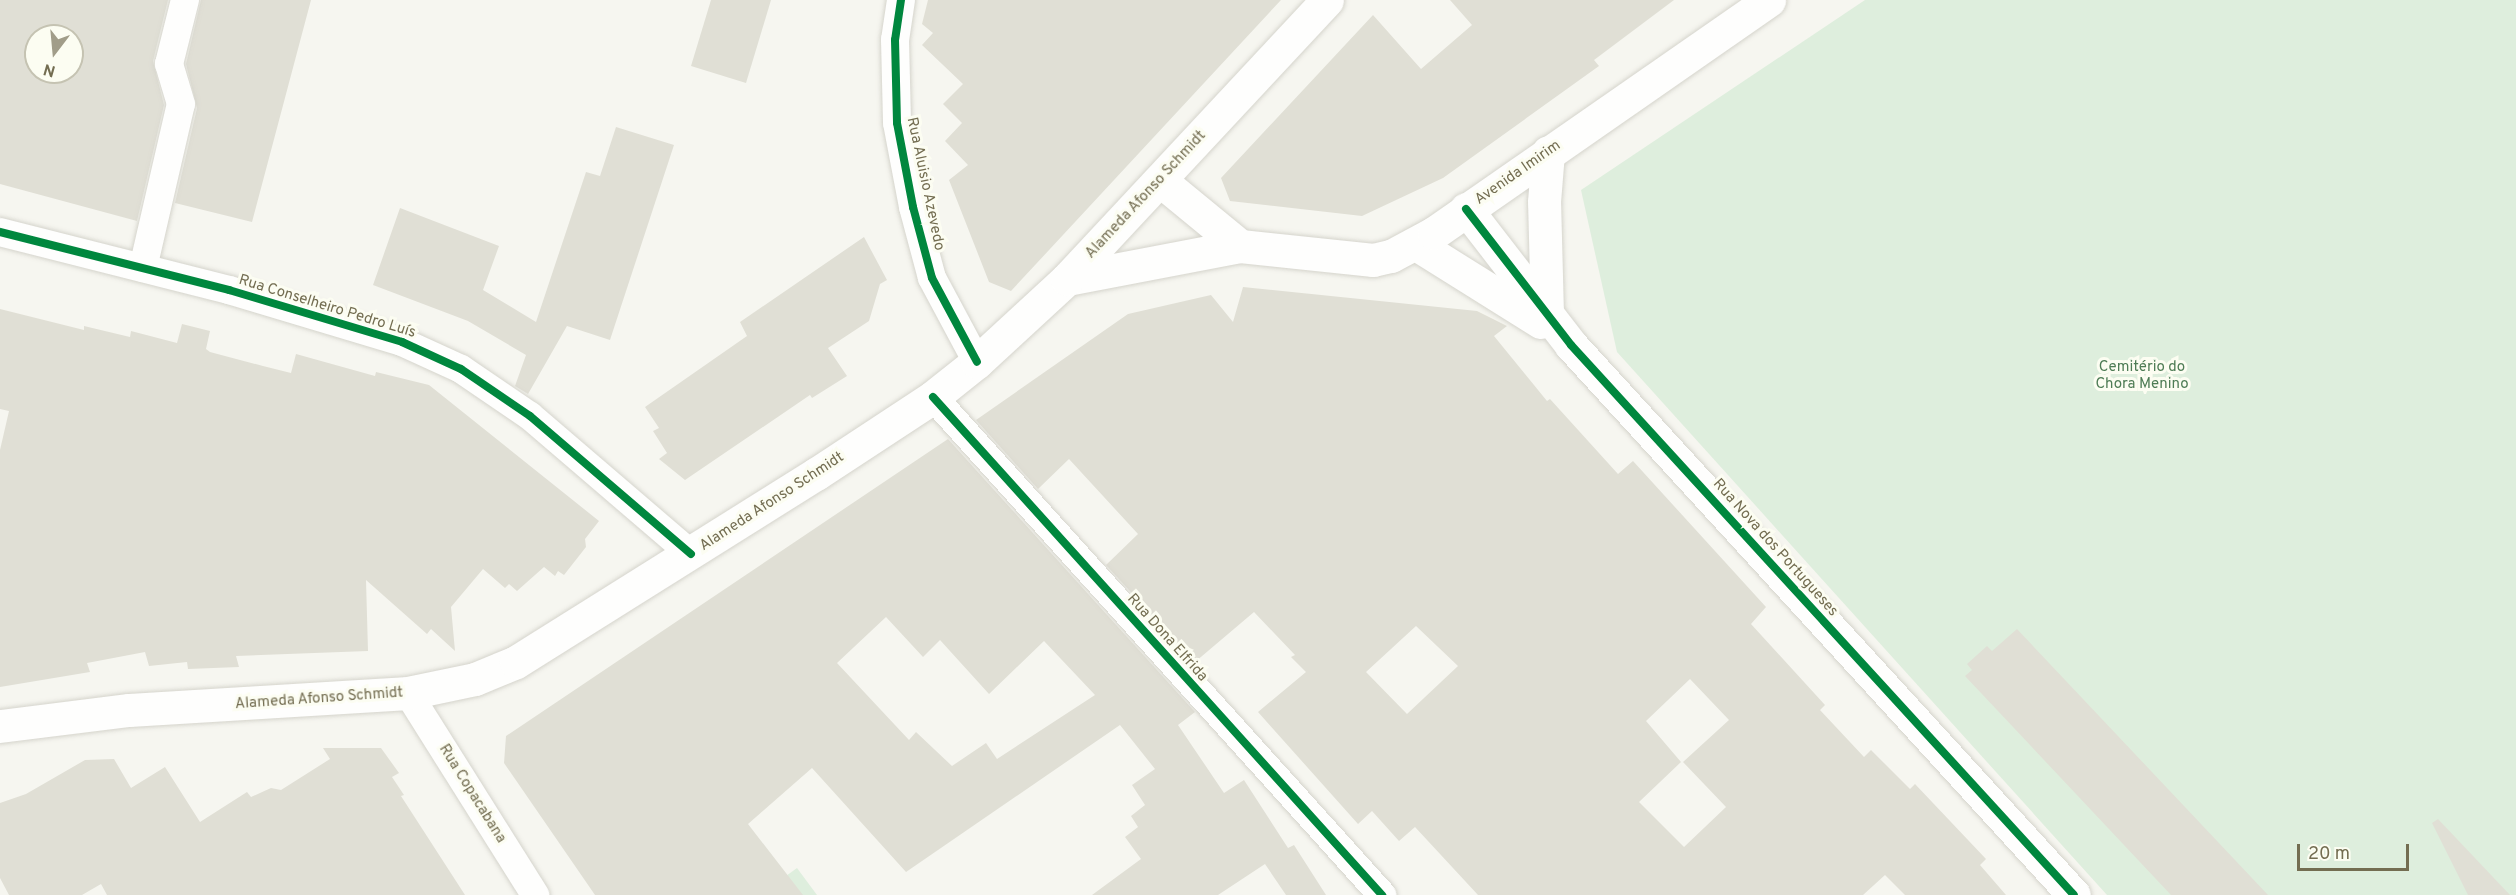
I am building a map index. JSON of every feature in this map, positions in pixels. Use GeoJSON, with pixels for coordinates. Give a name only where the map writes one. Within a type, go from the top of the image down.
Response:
{"type":"FeatureCollection","features":[{"type":"Feature","properties":{"kind":"main road","name":"Alameda Afonso Schmidt"},"geometry":{"type":"LineString","coordinates":[[0,726],[129,710],[408,693],[474,679],[516,662],[691,554],[933,397],[977,362],[1067,279],[1328,0]]}},
{"type":"Feature","properties":{"kind":"main road","name":"Avenida Imirim"},"geometry":{"type":"LineString","coordinates":[[1067,279],[1240,246],[1373,260],[1416,244],[1769,0]]}},
{"type":"Feature","properties":{"kind":"main road"},"geometry":{"type":"LineString","coordinates":[[1547,314],[1544,202],[1548,152]]}},
{"type":"Feature","properties":{"kind":"main road"},"geometry":{"type":"LineString","coordinates":[[1161,181],[1240,246]]}},
{"type":"Feature","properties":{"kind":"main road","name":"Rua Nova dos Portugueses"},"geometry":{"type":"LineString","coordinates":[[1466,209],[1571,345],[2074,895]]}},
{"type":"Feature","properties":{"kind":"main road","name":"Rua Nova dos Portugueses"},"geometry":{"type":"LineString","coordinates":[[1416,244],[1494,290],[1571,345]]}},
{"type":"Feature","properties":{"kind":"street"},"geometry":{"type":"LineString","coordinates":[[143,268],[181,104],[170,64],[185,0]]}},
{"type":"Feature","properties":{"kind":"street","name":"Rua Aluisio Azevedo"},"geometry":{"type":"LineString","coordinates":[[901,0],[895,40],[897,123],[913,207],[932,278],[977,362]]}},
{"type":"Feature","properties":{"kind":"street","name":"Rua Conselheiro Pedro Luís"},"geometry":{"type":"LineString","coordinates":[[0,232],[143,268],[402,342],[461,369],[530,416],[691,554]]}},
{"type":"Feature","properties":{"kind":"street","name":"Rua Dona Elfrida"},"geometry":{"type":"LineString","coordinates":[[933,397],[1382,895]]}},
{"type":"Feature","properties":{"kind":"street","name":"Rua Copacabana"},"geometry":{"type":"LineString","coordinates":[[408,693],[536,895]]}},
{"type":"Feature","properties":{"kind":"green space","name":"Cemitério do Chora Menino"},"geometry":{"type":"Polygon","coordinates":[[[1865,0],[2516,0],[2516,895],[2107,895],[1617,352],[1581,190],[1865,0]]]}},
{"type":"Feature","properties":{"kind":"green space"},"geometry":{"type":"Polygon","coordinates":[[[797,868],[817,895],[760,895],[797,868]]]}},
{"type":"Feature","properties":{"kind":"building"},"geometry":{"type":"Polygon","coordinates":[[[0,0],[168,0],[153,61],[164,105],[137,221],[0,184],[0,0]]]}},
{"type":"Feature","properties":{"kind":"building"},"geometry":{"type":"Polygon","coordinates":[[[201,0],[311,0],[252,222],[175,203],[197,108],[186,64],[201,0]]]}},
{"type":"Feature","properties":{"kind":"building"},"geometry":{"type":"Polygon","coordinates":[[[711,0],[771,0],[746,83],[691,66],[711,0]]]}},
{"type":"Feature","properties":{"kind":"building"},"geometry":{"type":"Polygon","coordinates":[[[928,0],[1281,0],[1011,291],[989,282],[949,180],[968,165],[945,141],[962,123],[943,104],[963,84],[922,45],[933,33],[922,24],[928,0]]]}},
{"type":"Feature","properties":{"kind":"building"},"geometry":{"type":"Polygon","coordinates":[[[1450,0],[1674,0],[1594,60],[1599,66],[1443,178],[1362,216],[1230,201],[1221,178],[1373,15],[1421,69],[1472,25],[1450,0]]]}},
{"type":"Feature","properties":{"kind":"building"},"geometry":{"type":"Polygon","coordinates":[[[616,127],[674,145],[610,340],[567,326],[528,394],[515,386],[526,355],[468,321],[373,285],[400,208],[499,246],[483,290],[536,322],[586,172],[600,176],[616,127]]]}},
{"type":"Feature","properties":{"kind":"building"},"geometry":{"type":"Polygon","coordinates":[[[864,237],[887,280],[880,284],[869,321],[828,348],[847,376],[812,398],[810,395],[685,480],[659,459],[667,453],[653,431],[659,428],[645,407],[747,336],[740,322],[864,237]]]}},
{"type":"Feature","properties":{"kind":"building"},"geometry":{"type":"Polygon","coordinates":[[[1243,287],[1477,311],[1507,326],[1494,336],[1547,401],[1550,399],[1618,474],[1633,461],[1766,607],[1751,624],[1825,705],[1820,710],[1864,757],[1871,750],[1910,789],[1915,784],[1986,859],[1980,865],[2006,895],[1905,895],[1885,875],[1863,895],[1478,895],[1415,827],[1399,841],[1372,811],[1358,824],[1258,712],[1306,672],[1291,657],[1295,655],[1254,612],[1195,662],[1106,565],[1138,534],[1069,459],[1038,489],[976,420],[1128,314],[1211,295],[1233,322],[1243,287]],[[1416,626],[1366,672],[1407,714],[1458,666],[1416,626]],[[1690,679],[1646,721],[1681,762],[1639,802],[1684,847],[1726,807],[1683,762],[1729,720],[1690,679]]]}},
{"type":"Feature","properties":{"kind":"building"},"geometry":{"type":"Polygon","coordinates":[[[0,309],[84,330],[84,326],[130,337],[131,331],[177,343],[182,324],[210,331],[206,349],[210,352],[291,373],[296,354],[375,376],[376,372],[429,385],[599,521],[585,539],[586,547],[564,575],[558,571],[555,576],[544,567],[517,591],[509,584],[505,588],[483,569],[451,607],[455,651],[431,629],[427,634],[366,580],[368,651],[236,656],[239,667],[188,669],[187,662],[149,666],[145,652],[87,663],[90,672],[0,687],[0,450],[9,411],[0,409],[0,309]]]}},
{"type":"Feature","properties":{"kind":"building"},"geometry":{"type":"Polygon","coordinates":[[[948,439],[1195,712],[1178,725],[1224,793],[1244,780],[1288,848],[1294,845],[1326,895],[1286,895],[1265,864],[1218,895],[1092,895],[1141,859],[1125,837],[1138,827],[1131,816],[1145,805],[1132,785],[1155,769],[1120,725],[906,872],[812,768],[748,824],[803,895],[595,895],[504,763],[506,736],[948,439]],[[886,617],[837,663],[909,740],[916,732],[952,766],[986,743],[997,759],[1095,695],[1044,641],[989,694],[940,640],[923,657],[886,617]]]}},
{"type":"Feature","properties":{"kind":"building"},"geometry":{"type":"Polygon","coordinates":[[[2017,629],[2268,895],[2171,895],[1965,676],[1972,670],[1967,664],[1987,646],[1992,651],[2017,629]]]}},
{"type":"Feature","properties":{"kind":"building"},"geometry":{"type":"Polygon","coordinates":[[[323,748],[381,748],[399,773],[392,777],[404,795],[401,796],[465,895],[107,895],[101,884],[82,895],[9,895],[0,878],[0,803],[26,794],[85,760],[114,759],[131,788],[165,767],[200,822],[247,792],[251,797],[271,788],[281,790],[330,759],[323,748]]]}},
{"type":"Feature","properties":{"kind":"building"},"geometry":{"type":"Polygon","coordinates":[[[2438,819],[2510,895],[2468,895],[2432,823],[2438,819]]]}},
{"type":"Feature","properties":{"kind":"cycle path"},"geometry":{"type":"LineString","coordinates":[[901,0],[895,40],[897,123],[913,207],[932,278],[977,362]]}},
{"type":"Feature","properties":{"kind":"cycle path"},"geometry":{"type":"LineString","coordinates":[[1466,209],[1571,345],[2074,895]]}},
{"type":"Feature","properties":{"kind":"cycle path"},"geometry":{"type":"LineString","coordinates":[[0,232],[229,290],[402,342],[461,369],[530,416],[691,554]]}},
{"type":"Feature","properties":{"kind":"cycle path"},"geometry":{"type":"LineString","coordinates":[[933,397],[1382,895]]}}]}
